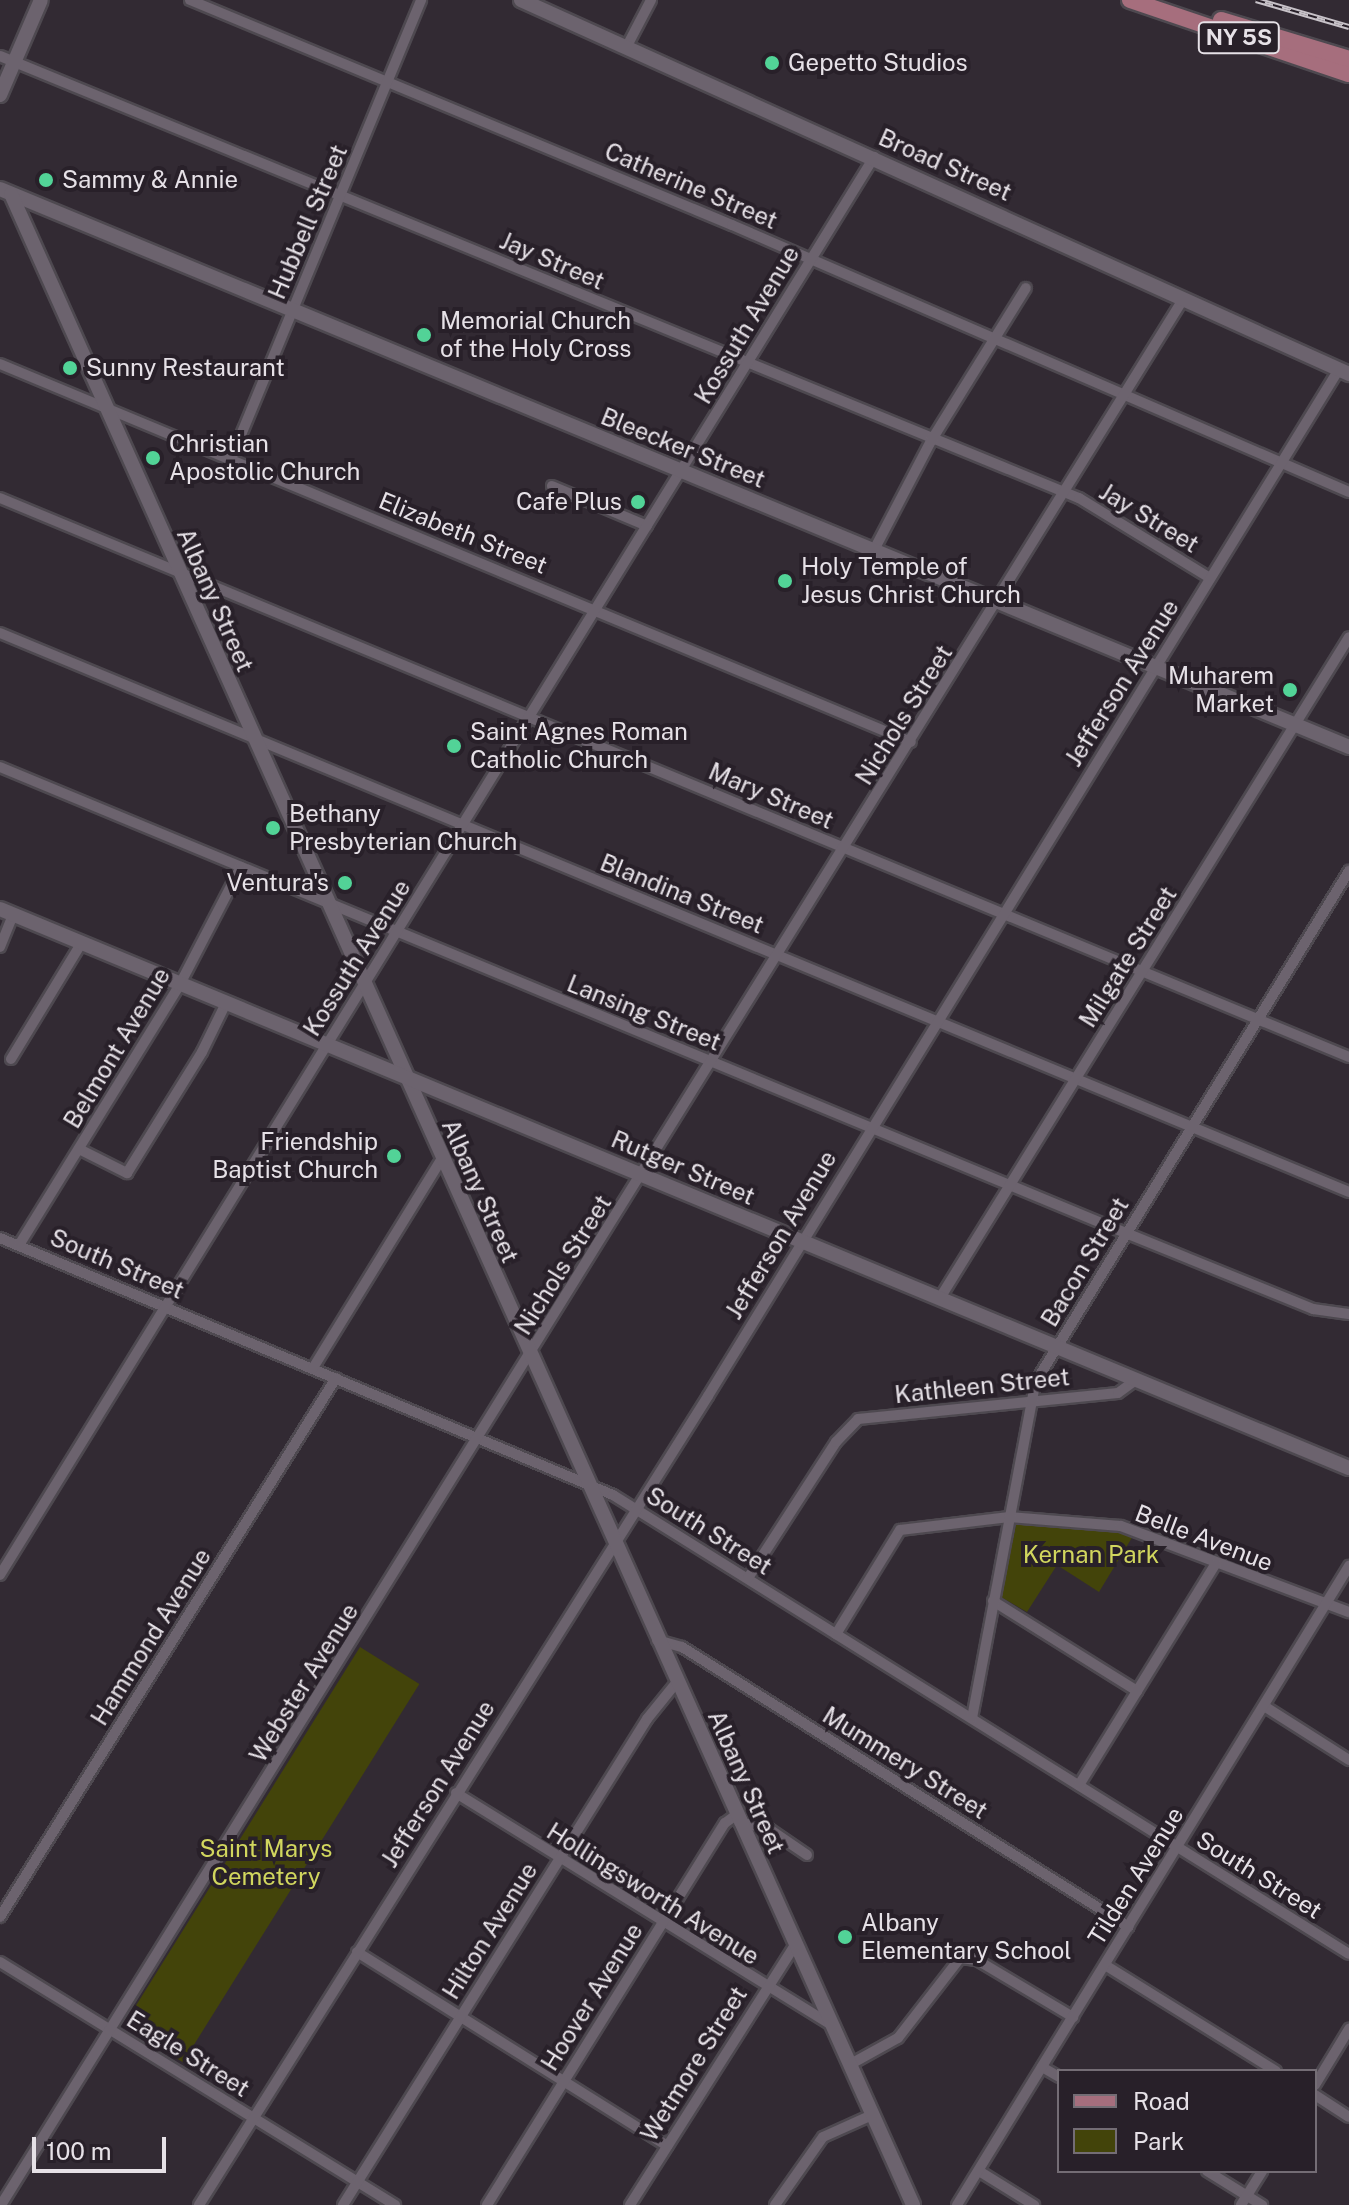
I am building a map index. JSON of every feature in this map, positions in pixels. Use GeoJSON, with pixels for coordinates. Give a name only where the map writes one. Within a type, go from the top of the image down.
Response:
{"type":"FeatureCollection","features":[{"type":"Feature","properties":{"kind":"main road","name":"NY 5S"},"geometry":{"type":"LineString","coordinates":[[1130,0],[1349,74]]}},
{"type":"Feature","properties":{"kind":"main road","name":"NY 5S"},"geometry":{"type":"LineString","coordinates":[[1163,0],[1349,59]]}},
{"type":"Feature","properties":{"kind":"street"},"geometry":{"type":"LineString","coordinates":[[0,95],[41,0]]}},
{"type":"Feature","properties":{"kind":"street","name":"Catherine Street"},"geometry":{"type":"LineString","coordinates":[[190,0],[811,259],[1349,492]]}},
{"type":"Feature","properties":{"kind":"street","name":"Hubbell Street"},"geometry":{"type":"LineString","coordinates":[[231,459],[421,0]]}},
{"type":"Feature","properties":{"kind":"street","name":"Broad Street"},"geometry":{"type":"LineString","coordinates":[[521,0],[1344,371]]}},
{"type":"Feature","properties":{"kind":"street"},"geometry":{"type":"LineString","coordinates":[[627,46],[651,0]]}},
{"type":"Feature","properties":{"kind":"street","name":"Jay Street"},"geometry":{"type":"LineString","coordinates":[[0,56],[931,441],[1065,493],[1210,578]]}},
{"type":"Feature","properties":{"kind":"street","name":"Kossuth Avenue"},"geometry":{"type":"LineString","coordinates":[[0,1575],[874,157]]}},
{"type":"Feature","properties":{"kind":"street","name":"Bleecker Street"},"geometry":{"type":"LineString","coordinates":[[6,191],[1349,747]]}},
{"type":"Feature","properties":{"kind":"street","name":"Albany Street"},"geometry":{"type":"LineString","coordinates":[[6,191],[913,2205]]}},
{"type":"Feature","properties":{"kind":"street"},"geometry":{"type":"LineString","coordinates":[[874,550],[931,441],[1026,288]]}},
{"type":"Feature","properties":{"kind":"street","name":"Nichols Street"},"geometry":{"type":"LineString","coordinates":[[529,1356],[999,602],[1184,298]]}},
{"type":"Feature","properties":{"kind":"street","name":"Elizabeth Street"},"geometry":{"type":"LineString","coordinates":[[0,364],[911,742]]}},
{"type":"Feature","properties":{"kind":"street","name":"Jefferson Avenue"},"geometry":{"type":"LineString","coordinates":[[199,2205],[1281,463],[1344,371]]}},
{"type":"Feature","properties":{"kind":"street"},"geometry":{"type":"LineString","coordinates":[[552,486],[647,526]]}},
{"type":"Feature","properties":{"kind":"street","name":"Mary Street"},"geometry":{"type":"LineString","coordinates":[[0,498],[1349,1057]]}},
{"type":"Feature","properties":{"kind":"street","name":"Blandina Street"},"geometry":{"type":"LineString","coordinates":[[0,633],[1349,1192]]}},
{"type":"Feature","properties":{"kind":"street","name":"Milgate Street"},"geometry":{"type":"LineString","coordinates":[[940,1298],[1349,637]]}},
{"type":"Feature","properties":{"kind":"street","name":"Lansing Street"},"geometry":{"type":"LineString","coordinates":[[0,767],[1126,1233],[1323,1311],[1349,1314]]}},
{"type":"Feature","properties":{"kind":"street","name":"Belmont Avenue"},"geometry":{"type":"LineString","coordinates":[[19,1245],[180,984],[241,867]]}},
{"type":"Feature","properties":{"kind":"street","name":"Bacon Street"},"geometry":{"type":"LineString","coordinates":[[972,1718],[1030,1401],[1057,1347],[1349,871]]}},
{"type":"Feature","properties":{"kind":"street"},"geometry":{"type":"LineString","coordinates":[[0,947],[7,911]]}},
{"type":"Feature","properties":{"kind":"street","name":"Rutger Street"},"geometry":{"type":"LineString","coordinates":[[7,911],[1349,1468]]}},
{"type":"Feature","properties":{"kind":"street"},"geometry":{"type":"LineString","coordinates":[[11,1059],[82,942]]}},
{"type":"Feature","properties":{"kind":"street"},"geometry":{"type":"LineString","coordinates":[[79,1149],[127,1173],[202,1052],[226,1003]]}},
{"type":"Feature","properties":{"kind":"street"},"geometry":{"type":"LineString","coordinates":[[313,1368],[441,1160]]}},
{"type":"Feature","properties":{"kind":"street","name":"South Street"},"geometry":{"type":"LineString","coordinates":[[0,1238],[584,1480],[748,1578],[1349,1954]]}},
{"type":"Feature","properties":{"kind":"street","name":"Webster Avenue"},"geometry":{"type":"LineString","coordinates":[[1,2205],[529,1356]]}},
{"type":"Feature","properties":{"kind":"street","name":"Hammond Avenue"},"geometry":{"type":"LineString","coordinates":[[0,1917],[336,1378]]}},
{"type":"Feature","properties":{"kind":"street","name":"Kathleen Street"},"geometry":{"type":"LineString","coordinates":[[748,1578],[836,1442],[858,1419],[1118,1393],[1136,1380]]}},
{"type":"Feature","properties":{"kind":"street","name":"Belle Avenue"},"geometry":{"type":"LineString","coordinates":[[836,1634],[900,1530],[1009,1517],[1121,1526],[1349,1612]]}},
{"type":"Feature","properties":{"kind":"street"},"geometry":{"type":"LineString","coordinates":[[1079,1785],[1216,1563]]}},
{"type":"Feature","properties":{"kind":"street","name":"Tilden Avenue"},"geometry":{"type":"LineString","coordinates":[[957,2205],[1349,1566]]}},
{"type":"Feature","properties":{"kind":"street"},"geometry":{"type":"LineString","coordinates":[[993,1601],[1137,1691]]}},
{"type":"Feature","properties":{"kind":"street","name":"Mummery Street"},"geometry":{"type":"LineString","coordinates":[[657,1640],[682,1647],[1129,1927]]}},
{"type":"Feature","properties":{"kind":"street","name":"Hilton Avenue"},"geometry":{"type":"LineString","coordinates":[[343,2205],[647,1719],[677,1682]]}},
{"type":"Feature","properties":{"kind":"street"},"geometry":{"type":"LineString","coordinates":[[1264,1706],[1349,1760]]}},
{"type":"Feature","properties":{"kind":"street","name":"Hollingsworth Avenue"},"geometry":{"type":"LineString","coordinates":[[456,1793],[765,1988],[830,2024]]}},
{"type":"Feature","properties":{"kind":"street"},"geometry":{"type":"LineString","coordinates":[[737,1818],[769,1829],[807,1855]]}},
{"type":"Feature","properties":{"kind":"street","name":"Hoover Avenue"},"geometry":{"type":"LineString","coordinates":[[487,2205],[663,1922],[737,1818]]}},
{"type":"Feature","properties":{"kind":"street","name":"Wetmore Street"},"geometry":{"type":"LineString","coordinates":[[630,2205],[795,1945]]}},
{"type":"Feature","properties":{"kind":"street"},"geometry":{"type":"LineString","coordinates":[[357,1952],[667,2146]]}},
{"type":"Feature","properties":{"kind":"street"},"geometry":{"type":"LineString","coordinates":[[849,2065],[898,2038],[953,1965],[969,1958],[1073,2017]]}},
{"type":"Feature","properties":{"kind":"street","name":"Eagle Street"},"geometry":{"type":"LineString","coordinates":[[0,1962],[395,2205]]}},
{"type":"Feature","properties":{"kind":"street"},"geometry":{"type":"LineString","coordinates":[[1105,1965],[1273,2069]]}},
{"type":"Feature","properties":{"kind":"street"},"geometry":{"type":"LineString","coordinates":[[1317,2082],[1349,2029]]}},
{"type":"Feature","properties":{"kind":"street"},"geometry":{"type":"LineString","coordinates":[[1042,2067],[1057,2076]]}},
{"type":"Feature","properties":{"kind":"street"},"geometry":{"type":"LineString","coordinates":[[1317,2096],[1349,2117]]}},
{"type":"Feature","properties":{"kind":"street"},"geometry":{"type":"LineString","coordinates":[[775,2205],[823,2137],[872,2115]]}},
{"type":"Feature","properties":{"kind":"street"},"geometry":{"type":"LineString","coordinates":[[979,2171],[1034,2205]]}},
{"type":"Feature","properties":{"kind":"street"},"geometry":{"type":"LineString","coordinates":[[1210,2173],[1244,2200],[1262,2205]]}},
{"type":"Feature","properties":{"kind":"street"},"geometry":{"type":"LineString","coordinates":[[1244,2200],[1261,2173]]}},
{"type":"Feature","properties":{"kind":"green space","name":"Kernan Park"},"geometry":{"type":"Polygon","coordinates":[[[1017,1520],[1115,1529],[1133,1536],[1099,1592],[1057,1565],[1027,1612],[1001,1597],[1017,1520]]]}},
{"type":"Feature","properties":{"kind":"green space","name":"Saint Marys Cemetery"},"geometry":{"type":"Polygon","coordinates":[[[360,1647],[419,1684],[183,2062],[124,2025],[360,1647]]]}},
{"type":"Feature","properties":{"kind":"railway"},"geometry":{"type":"LineString","coordinates":[[1256,0],[1349,27]]}},
{"type":"Feature","properties":{"kind":"place","name":"Gepetto Studios"},"geometry":{"type":"Point","coordinates":[772,63]}},
{"type":"Feature","properties":{"kind":"place","name":"Sammy & Annie"},"geometry":{"type":"Point","coordinates":[46,180]}},
{"type":"Feature","properties":{"kind":"place","name":"Memorial Church of the Holy Cross"},"geometry":{"type":"Point","coordinates":[424,335]}},
{"type":"Feature","properties":{"kind":"place","name":"Sunny Restaurant"},"geometry":{"type":"Point","coordinates":[70,368]}},
{"type":"Feature","properties":{"kind":"place","name":"Christian Apostolic Church"},"geometry":{"type":"Point","coordinates":[153,458]}},
{"type":"Feature","properties":{"kind":"place","name":"Cafe Plus"},"geometry":{"type":"Point","coordinates":[638,502]}},
{"type":"Feature","properties":{"kind":"place","name":"Holy Temple of Jesus Christ Church"},"geometry":{"type":"Point","coordinates":[785,581]}},
{"type":"Feature","properties":{"kind":"place","name":"Muharem Market"},"geometry":{"type":"Point","coordinates":[1290,690]}},
{"type":"Feature","properties":{"kind":"place","name":"Saint Agnes Roman Catholic Church"},"geometry":{"type":"Point","coordinates":[454,746]}},
{"type":"Feature","properties":{"kind":"place","name":"Bethany Presbyterian Church"},"geometry":{"type":"Point","coordinates":[273,828]}},
{"type":"Feature","properties":{"kind":"place","name":"Ventura's"},"geometry":{"type":"Point","coordinates":[345,883]}},
{"type":"Feature","properties":{"kind":"place","name":"Friendship Baptist Church"},"geometry":{"type":"Point","coordinates":[394,1156]}},
{"type":"Feature","properties":{"kind":"place","name":"Albany Elementary School"},"geometry":{"type":"Point","coordinates":[845,1937]}}]}
